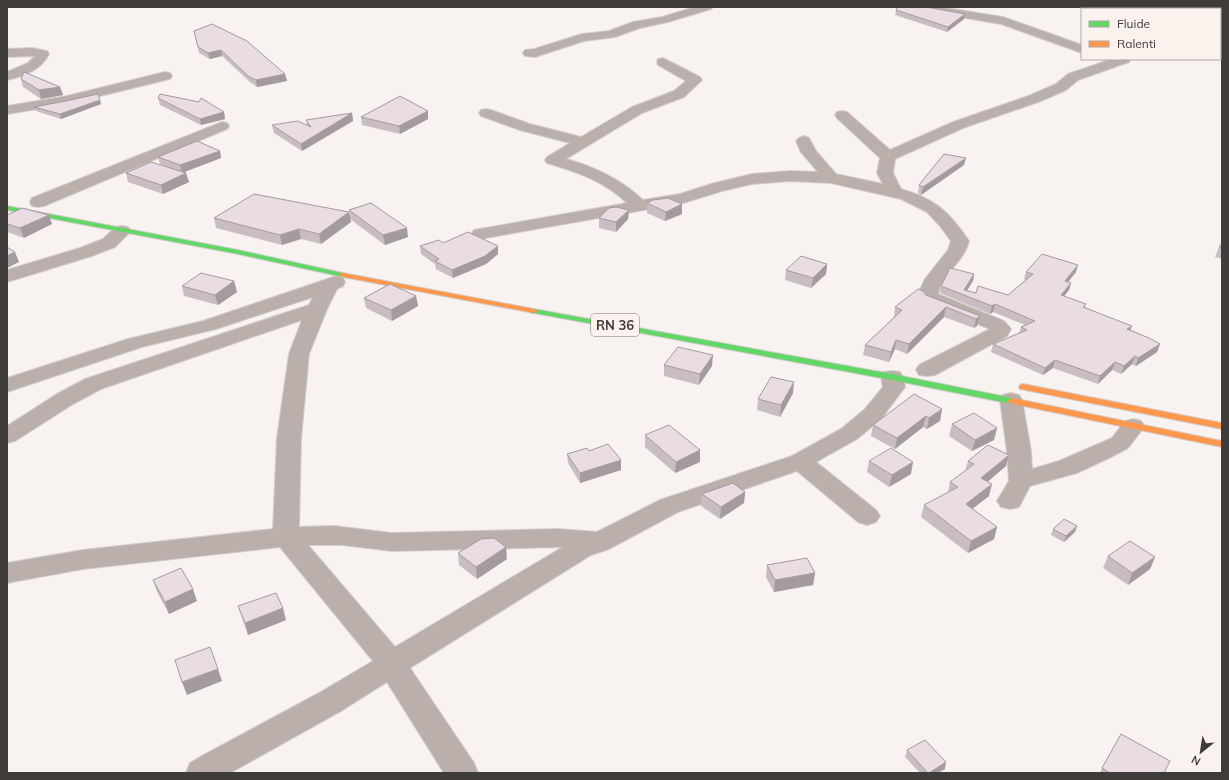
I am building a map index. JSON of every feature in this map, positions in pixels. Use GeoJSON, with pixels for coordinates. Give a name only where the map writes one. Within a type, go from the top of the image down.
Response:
{"type":"FeatureCollection","features":[{"type":"Feature","properties":{"kind":"main road","name":"RN 36"},"geometry":{"type":"LineString","coordinates":[[7,208],[238,252],[337,281],[892,377],[1013,393],[1222,426]]}},
{"type":"Feature","properties":{"kind":"main road","name":"RN 36"},"geometry":{"type":"LineString","coordinates":[[1013,393],[1133,426],[1222,444]]}},
{"type":"Feature","properties":{"kind":"street"},"geometry":{"type":"LineString","coordinates":[[529,53],[535,53],[582,38],[611,34],[637,25],[664,20],[707,7]]}},
{"type":"Feature","properties":{"kind":"street"},"geometry":{"type":"LineString","coordinates":[[919,7],[1003,21],[1081,49]]}},
{"type":"Feature","properties":{"kind":"street"},"geometry":{"type":"LineString","coordinates":[[7,54],[32,52],[43,54],[41,60],[36,64],[7,76]]}},
{"type":"Feature","properties":{"kind":"street"},"geometry":{"type":"LineString","coordinates":[[888,157],[958,125],[1036,98],[1060,87],[1073,77],[1121,60]]}},
{"type":"Feature","properties":{"kind":"street"},"geometry":{"type":"LineString","coordinates":[[638,205],[616,184],[602,176],[553,160],[636,110],[679,94],[695,80],[663,62]]}},
{"type":"Feature","properties":{"kind":"street"},"geometry":{"type":"LineString","coordinates":[[7,110],[39,106],[86,97],[165,76]]}},
{"type":"Feature","properties":{"kind":"street"},"geometry":{"type":"LineString","coordinates":[[486,112],[525,127],[583,142]]}},
{"type":"Feature","properties":{"kind":"street"},"geometry":{"type":"LineString","coordinates":[[842,116],[888,157]]}},
{"type":"Feature","properties":{"kind":"street"},"geometry":{"type":"LineString","coordinates":[[40,202],[222,126]]}},
{"type":"Feature","properties":{"kind":"street"},"geometry":{"type":"LineString","coordinates":[[804,140],[810,152],[831,178]]}},
{"type":"Feature","properties":{"kind":"street"},"geometry":{"type":"LineString","coordinates":[[888,157],[885,173],[895,192]]}},
{"type":"Feature","properties":{"kind":"street"},"geometry":{"type":"LineString","coordinates":[[480,234],[683,198],[717,187],[752,179],[790,176],[831,178],[895,192],[921,200],[935,209],[943,217],[960,241],[958,248],[929,288],[928,294],[932,299],[997,325],[1001,329],[1000,332],[929,371]]}},
{"type":"Feature","properties":{"kind":"street"},"geometry":{"type":"LineString","coordinates":[[7,276],[109,243],[122,231]]}},
{"type":"Feature","properties":{"kind":"street"},"geometry":{"type":"LineString","coordinates":[[337,281],[317,309],[299,354],[288,438],[286,536],[392,664],[462,773]]}},
{"type":"Feature","properties":{"kind":"street"},"geometry":{"type":"LineString","coordinates":[[7,385],[135,343],[209,325],[337,281]]}},
{"type":"Feature","properties":{"kind":"street"},"geometry":{"type":"LineString","coordinates":[[7,436],[65,399],[93,384],[317,309]]}},
{"type":"Feature","properties":{"kind":"street"},"geometry":{"type":"LineString","coordinates":[[202,773],[211,766],[330,702],[582,548],[600,542],[669,506],[800,461],[849,434],[873,414],[894,387],[892,377]]}},
{"type":"Feature","properties":{"kind":"street"},"geometry":{"type":"LineString","coordinates":[[1013,393],[1019,452],[1015,491],[1120,443],[1133,426]]}},
{"type":"Feature","properties":{"kind":"street"},"geometry":{"type":"LineString","coordinates":[[800,461],[867,516]]}},
{"type":"Feature","properties":{"kind":"street"},"geometry":{"type":"LineString","coordinates":[[7,573],[35,567],[114,555],[212,546],[286,536],[328,534],[373,541],[392,542],[518,539],[541,537],[584,538],[600,542]]}},
{"type":"Feature","properties":{"kind":"building"},"geometry":{"type":"Polygon","coordinates":[[[897,7],[926,7],[965,14],[948,27],[896,10],[897,7]]]}},
{"type":"Feature","properties":{"kind":"building"},"geometry":{"type":"Polygon","coordinates":[[[212,24],[247,41],[285,74],[256,80],[248,76],[221,50],[208,53],[198,47],[194,31],[212,24]]]}},
{"type":"Feature","properties":{"kind":"building"},"geometry":{"type":"Polygon","coordinates":[[[24,72],[60,87],[39,90],[21,79],[24,72]]]}},
{"type":"Feature","properties":{"kind":"building"},"geometry":{"type":"Polygon","coordinates":[[[98,94],[100,100],[60,114],[34,107],[66,101],[98,94]]]}},
{"type":"Feature","properties":{"kind":"building"},"geometry":{"type":"Polygon","coordinates":[[[160,94],[199,102],[201,98],[224,112],[200,119],[158,98],[160,94]]]}},
{"type":"Feature","properties":{"kind":"building"},"geometry":{"type":"Polygon","coordinates":[[[400,96],[428,111],[399,126],[361,117],[400,96]]]}},
{"type":"Feature","properties":{"kind":"building"},"geometry":{"type":"Polygon","coordinates":[[[352,113],[301,144],[272,125],[298,121],[311,127],[306,120],[352,113]]]}},
{"type":"Feature","properties":{"kind":"building"},"geometry":{"type":"Polygon","coordinates":[[[197,141],[220,151],[180,165],[158,157],[197,141]]]}},
{"type":"Feature","properties":{"kind":"building"},"geometry":{"type":"Polygon","coordinates":[[[944,154],[966,158],[923,187],[919,185],[944,154]]]}},
{"type":"Feature","properties":{"kind":"building"},"geometry":{"type":"Polygon","coordinates":[[[151,162],[186,173],[161,185],[126,173],[151,162]]]}},
{"type":"Feature","properties":{"kind":"building"},"geometry":{"type":"Polygon","coordinates":[[[254,194],[349,212],[319,234],[299,229],[280,235],[214,218],[254,194]]]}},
{"type":"Feature","properties":{"kind":"building"},"geometry":{"type":"Polygon","coordinates":[[[668,198],[682,204],[666,212],[647,203],[653,200],[668,198]]]}},
{"type":"Feature","properties":{"kind":"building"},"geometry":{"type":"Polygon","coordinates":[[[371,203],[407,228],[383,235],[349,210],[371,203]]]}},
{"type":"Feature","properties":{"kind":"building"},"geometry":{"type":"Polygon","coordinates":[[[616,207],[629,210],[616,222],[599,218],[609,208],[616,207]]]}},
{"type":"Feature","properties":{"kind":"building"},"geometry":{"type":"Polygon","coordinates":[[[22,208],[49,215],[20,228],[7,224],[7,215],[22,208]]]}},
{"type":"Feature","properties":{"kind":"building"},"geometry":{"type":"Polygon","coordinates":[[[468,232],[498,246],[485,256],[452,270],[435,261],[439,259],[420,246],[439,240],[443,243],[468,232]]]}},
{"type":"Feature","properties":{"kind":"building"},"geometry":{"type":"Polygon","coordinates":[[[7,247],[15,252],[7,256],[7,247]]]}},
{"type":"Feature","properties":{"kind":"building"},"geometry":{"type":"Polygon","coordinates":[[[1042,254],[1078,265],[1065,281],[1071,283],[1061,295],[1086,304],[1083,307],[1132,326],[1127,329],[1160,344],[1138,358],[1135,356],[1124,366],[1115,362],[1100,376],[1055,360],[1045,368],[993,344],[1027,330],[1021,327],[1035,321],[995,304],[992,306],[941,286],[950,268],[974,274],[964,290],[976,293],[978,286],[1008,295],[1033,274],[1026,272],[1042,254]]]}},
{"type":"Feature","properties":{"kind":"building"},"geometry":{"type":"Polygon","coordinates":[[[801,256],[827,264],[813,278],[786,270],[801,256]]]}},
{"type":"Feature","properties":{"kind":"building"},"geometry":{"type":"Polygon","coordinates":[[[201,273],[234,281],[215,295],[182,286],[201,273]]]}},
{"type":"Feature","properties":{"kind":"building"},"geometry":{"type":"Polygon","coordinates":[[[390,284],[416,296],[391,310],[364,298],[390,284]]]}},
{"type":"Feature","properties":{"kind":"building"},"geometry":{"type":"Polygon","coordinates":[[[918,289],[923,291],[926,295],[980,316],[976,319],[946,307],[909,344],[896,340],[891,352],[865,345],[902,310],[895,307],[918,289]]]}},
{"type":"Feature","properties":{"kind":"building"},"geometry":{"type":"Polygon","coordinates":[[[678,347],[713,355],[700,374],[664,365],[678,347]]]}},
{"type":"Feature","properties":{"kind":"building"},"geometry":{"type":"Polygon","coordinates":[[[771,377],[794,382],[781,405],[758,399],[771,377]]]}},
{"type":"Feature","properties":{"kind":"building"},"geometry":{"type":"Polygon","coordinates":[[[914,394],[942,409],[929,418],[926,416],[897,438],[873,425],[914,394]]]}},
{"type":"Feature","properties":{"kind":"building"},"geometry":{"type":"Polygon","coordinates":[[[974,413],[997,428],[975,440],[952,424],[974,413]]]}},
{"type":"Feature","properties":{"kind":"building"},"geometry":{"type":"Polygon","coordinates":[[[669,425],[700,450],[676,462],[645,435],[669,425]]]}},
{"type":"Feature","properties":{"kind":"building"},"geometry":{"type":"Polygon","coordinates":[[[608,444],[621,460],[580,473],[567,454],[587,448],[589,451],[608,444]]]}},
{"type":"Feature","properties":{"kind":"building"},"geometry":{"type":"Polygon","coordinates":[[[988,445],[1009,455],[981,478],[992,484],[966,504],[997,527],[971,541],[924,505],[958,487],[950,482],[974,464],[968,461],[988,445]]]}},
{"type":"Feature","properties":{"kind":"building"},"geometry":{"type":"Polygon","coordinates":[[[891,448],[913,462],[892,475],[869,461],[891,448]]]}},
{"type":"Feature","properties":{"kind":"building"},"geometry":{"type":"Polygon","coordinates":[[[733,483],[745,492],[721,507],[702,494],[733,483]]]}},
{"type":"Feature","properties":{"kind":"building"},"geometry":{"type":"Polygon","coordinates":[[[1064,519],[1077,526],[1066,536],[1053,529],[1064,519]]]}},
{"type":"Feature","properties":{"kind":"building"},"geometry":{"type":"Polygon","coordinates":[[[494,538],[506,547],[476,567],[458,553],[481,539],[494,538]]]}},
{"type":"Feature","properties":{"kind":"building"},"geometry":{"type":"Polygon","coordinates":[[[1130,541],[1155,557],[1132,573],[1108,556],[1130,541]]]}},
{"type":"Feature","properties":{"kind":"building"},"geometry":{"type":"Polygon","coordinates":[[[807,558],[815,573],[775,580],[767,565],[807,558]]]}},
{"type":"Feature","properties":{"kind":"building"},"geometry":{"type":"Polygon","coordinates":[[[181,568],[193,589],[165,602],[153,580],[181,568]]]}},
{"type":"Feature","properties":{"kind":"building"},"geometry":{"type":"Polygon","coordinates":[[[276,593],[283,608],[245,623],[238,606],[276,593]]]}},
{"type":"Feature","properties":{"kind":"building"},"geometry":{"type":"Polygon","coordinates":[[[210,647],[218,669],[182,682],[175,660],[210,647]]]}},
{"type":"Feature","properties":{"kind":"building"},"geometry":{"type":"Polygon","coordinates":[[[1121,734],[1170,761],[1164,773],[1110,773],[1102,768],[1121,734]]]}},
{"type":"Feature","properties":{"kind":"building"},"geometry":{"type":"Polygon","coordinates":[[[925,740],[946,762],[929,773],[907,750],[925,740]]]}},
{"type":"Feature","properties":{"kind":"traffic: fast"},"geometry":{"type":"LineString","coordinates":[[7,208],[238,252],[343,275]]}},
{"type":"Feature","properties":{"kind":"traffic: fast"},"geometry":{"type":"LineString","coordinates":[[534,311],[892,377],[1012,401]]}},
{"type":"Feature","properties":{"kind":"traffic: slow"},"geometry":{"type":"LineString","coordinates":[[343,275],[534,311]]}},
{"type":"Feature","properties":{"kind":"traffic: slow"},"geometry":{"type":"LineString","coordinates":[[1023,387],[1222,426]]}},
{"type":"Feature","properties":{"kind":"traffic: slow"},"geometry":{"type":"LineString","coordinates":[[1012,401],[1222,444]]}}]}
